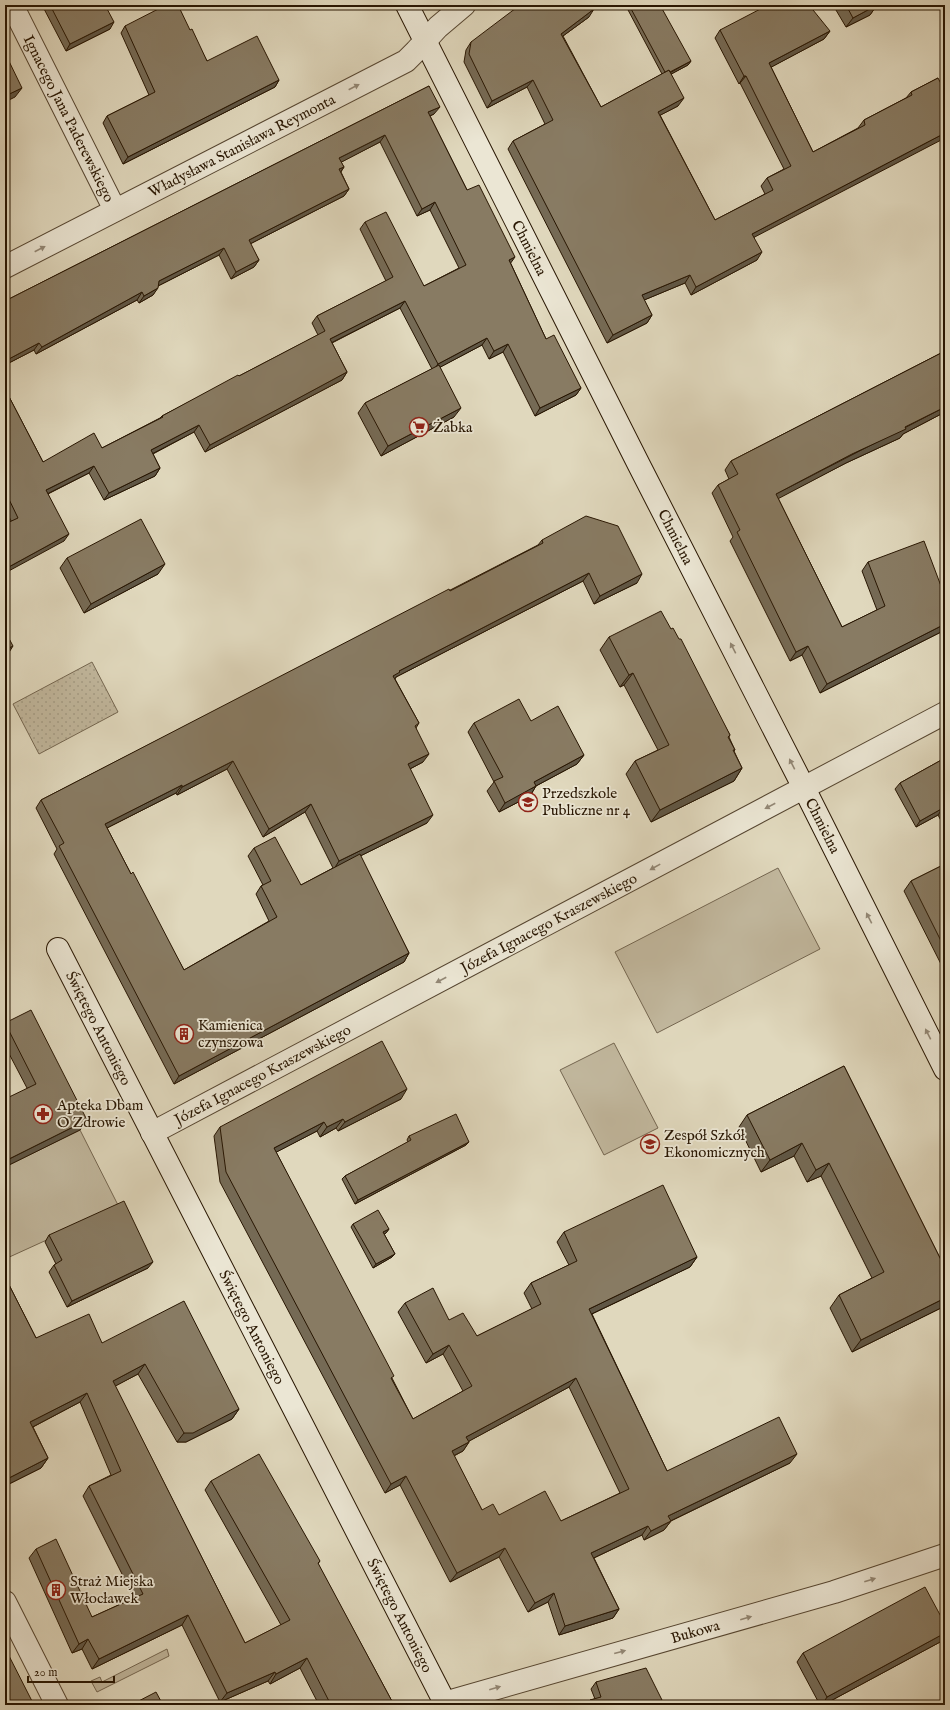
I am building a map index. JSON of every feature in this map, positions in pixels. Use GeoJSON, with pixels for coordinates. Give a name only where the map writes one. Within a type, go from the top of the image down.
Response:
{"type":"FeatureCollection","features":[{"type":"Feature","properties":{"kind":"street","name":"Ignacego Jana Paderewskiego"},"geometry":{"type":"LineString","coordinates":[[12,5],[115,210]]}},
{"type":"Feature","properties":{"kind":"street","name":"Chmielna"},"geometry":{"type":"LineString","coordinates":[[407,5],[945,1069]]}},
{"type":"Feature","properties":{"kind":"street","name":"Władysława Stanisława Reymonta"},"geometry":{"type":"LineString","coordinates":[[5,267],[406,61],[438,27],[464,5]]}},
{"type":"Feature","properties":{"kind":"street","name":"Józefa Ignacego Kraszewskiego"},"geometry":{"type":"LineString","coordinates":[[152,1133],[945,713]]}},
{"type":"Feature","properties":{"kind":"street","name":"Świętego Antoniego"},"geometry":{"type":"LineString","coordinates":[[58,949],[445,1704]]}},
{"type":"Feature","properties":{"kind":"street","name":"Bukowa"},"geometry":{"type":"LineString","coordinates":[[445,1704],[826,1594],[945,1555]]}},
{"type":"Feature","properties":{"kind":"street"},"geometry":{"type":"LineString","coordinates":[[5,1602],[57,1705]]}},
{"type":"Feature","properties":{"kind":"shaded area"},"geometry":{"type":"Polygon","coordinates":[[[92,662],[118,712],[39,754],[13,704],[92,662]]]}},
{"type":"Feature","properties":{"kind":"shaded area"},"geometry":{"type":"Polygon","coordinates":[[[778,868],[820,949],[657,1033],[615,952],[778,868]]]}},
{"type":"Feature","properties":{"kind":"shaded area"},"geometry":{"type":"Polygon","coordinates":[[[614,1043],[658,1128],[604,1155],[560,1070],[614,1043]]]}},
{"type":"Feature","properties":{"kind":"shaded area"},"geometry":{"type":"Polygon","coordinates":[[[80,1130],[119,1207],[5,1259],[5,1167],[80,1130]]]}},
{"type":"Feature","properties":{"kind":"shaded area"},"geometry":{"type":"Polygon","coordinates":[[[167,1649],[169,1656],[97,1692],[91,1681],[100,1677],[102,1682],[167,1649]]]}},
{"type":"Feature","properties":{"kind":"building"},"geometry":{"type":"Polygon","coordinates":[[[50,5],[105,5],[114,22],[70,44],[50,5]]]}},
{"type":"Feature","properties":{"kind":"building"},"geometry":{"type":"Polygon","coordinates":[[[166,5],[178,5],[190,30],[192,29],[207,61],[257,36],[279,80],[128,157],[107,116],[155,92],[125,26],[166,5]]]}},
{"type":"Feature","properties":{"kind":"building"},"geometry":{"type":"Polygon","coordinates":[[[520,5],[591,5],[594,9],[561,34],[601,107],[669,70],[684,98],[658,112],[715,220],[773,190],[767,178],[791,166],[746,76],[744,76],[720,30],[768,5],[809,5],[830,31],[769,63],[813,152],[865,125],[864,120],[912,95],[911,92],[938,78],[945,91],[945,133],[752,234],[762,252],[696,287],[690,275],[642,295],[652,315],[613,335],[513,141],[553,120],[533,80],[492,101],[469,54],[471,42],[520,5]]]}},
{"type":"Feature","properties":{"kind":"building"},"geometry":{"type":"Polygon","coordinates":[[[629,5],[660,5],[691,61],[670,72],[669,70],[665,72],[629,5]]]}},
{"type":"Feature","properties":{"kind":"building"},"geometry":{"type":"Polygon","coordinates":[[[846,5],[877,5],[853,18],[846,5]]]}},
{"type":"Feature","properties":{"kind":"building"},"geometry":{"type":"Polygon","coordinates":[[[5,53],[22,88],[5,96],[5,53]]]}},
{"type":"Feature","properties":{"kind":"building"},"geometry":{"type":"Polygon","coordinates":[[[429,86],[440,107],[428,112],[467,190],[479,185],[515,257],[509,260],[546,339],[554,335],[581,388],[540,408],[508,344],[494,351],[487,338],[438,364],[405,301],[330,339],[347,372],[210,445],[199,425],[151,450],[160,468],[109,493],[94,466],[46,490],[69,534],[5,569],[5,524],[18,518],[5,491],[5,389],[43,462],[94,433],[102,448],[163,417],[162,416],[238,375],[239,376],[325,331],[317,316],[393,277],[365,222],[386,212],[424,286],[466,265],[435,202],[422,209],[385,135],[339,158],[344,167],[339,169],[349,189],[249,240],[259,260],[236,272],[224,248],[159,281],[158,288],[144,296],[142,292],[42,347],[39,343],[5,361],[5,301],[429,86]]]}},
{"type":"Feature","properties":{"kind":"building"},"geometry":{"type":"Polygon","coordinates":[[[945,351],[945,407],[905,427],[906,429],[852,454],[776,494],[842,627],[885,606],[868,562],[924,541],[941,586],[945,581],[945,624],[827,684],[808,646],[796,652],[737,532],[740,530],[718,485],[738,474],[731,461],[945,351]]]}},
{"type":"Feature","properties":{"kind":"building"},"geometry":{"type":"Polygon","coordinates":[[[439,365],[461,408],[388,446],[365,403],[439,365]]]}},
{"type":"Feature","properties":{"kind":"building"},"geometry":{"type":"Polygon","coordinates":[[[586,516],[618,526],[642,574],[600,596],[589,573],[399,671],[400,672],[393,676],[419,723],[415,726],[429,754],[408,764],[433,815],[339,861],[311,804],[269,829],[233,761],[105,824],[131,874],[133,872],[184,970],[277,917],[261,886],[271,881],[254,848],[275,837],[301,885],[360,854],[409,953],[179,1076],[59,846],[64,843],[41,800],[449,589],[450,591],[543,543],[542,540],[586,516]]]}},
{"type":"Feature","properties":{"kind":"building"},"geometry":{"type":"Polygon","coordinates":[[[141,519],[165,564],[91,604],[67,558],[141,519]]]}},
{"type":"Feature","properties":{"kind":"building"},"geometry":{"type":"Polygon","coordinates":[[[661,611],[671,629],[673,628],[679,639],[681,639],[730,735],[728,737],[742,768],[660,810],[635,761],[669,745],[633,673],[629,675],[609,637],[661,611]]]}},
{"type":"Feature","properties":{"kind":"building"},"geometry":{"type":"Polygon","coordinates":[[[5,631],[13,646],[5,650],[5,631]]]}},
{"type":"Feature","properties":{"kind":"building"},"geometry":{"type":"Polygon","coordinates":[[[519,699],[531,721],[558,706],[584,755],[534,782],[536,786],[505,803],[494,781],[503,777],[474,723],[519,699]]]}},
{"type":"Feature","properties":{"kind":"building"},"geometry":{"type":"Polygon","coordinates":[[[945,758],[945,813],[943,808],[920,821],[900,783],[945,758]]]}},
{"type":"Feature","properties":{"kind":"building"},"geometry":{"type":"Polygon","coordinates":[[[945,864],[945,949],[911,881],[945,864]]]}},
{"type":"Feature","properties":{"kind":"building"},"geometry":{"type":"Polygon","coordinates":[[[5,953],[9,961],[5,963],[5,953]]]}},
{"type":"Feature","properties":{"kind":"building"},"geometry":{"type":"Polygon","coordinates":[[[31,1010],[87,1120],[5,1161],[5,1099],[36,1084],[5,1023],[31,1010]]]}},
{"type":"Feature","properties":{"kind":"building"},"geometry":{"type":"Polygon","coordinates":[[[382,1041],[407,1089],[345,1122],[343,1119],[327,1127],[324,1122],[274,1148],[394,1376],[391,1378],[413,1419],[472,1386],[449,1345],[433,1354],[405,1303],[433,1288],[449,1320],[463,1313],[477,1336],[541,1304],[531,1283],[577,1261],[564,1232],[663,1185],[697,1257],[589,1309],[667,1471],[779,1417],[797,1454],[668,1516],[671,1521],[651,1531],[648,1526],[591,1553],[619,1609],[565,1626],[554,1593],[535,1603],[505,1548],[457,1573],[406,1476],[391,1484],[226,1172],[220,1127],[382,1041]],[[576,1378],[466,1437],[469,1442],[452,1451],[482,1510],[493,1504],[499,1515],[545,1491],[561,1521],[629,1489],[576,1378]]]}},
{"type":"Feature","properties":{"kind":"building"},"geometry":{"type":"Polygon","coordinates":[[[844,1066],[945,1268],[945,1298],[861,1340],[839,1295],[884,1272],[829,1163],[816,1170],[802,1143],[770,1160],[747,1115],[844,1066]]]}},
{"type":"Feature","properties":{"kind":"building"},"geometry":{"type":"Polygon","coordinates":[[[456,1114],[469,1142],[358,1200],[345,1176],[411,1140],[409,1136],[456,1114]]]}},
{"type":"Feature","properties":{"kind":"building"},"geometry":{"type":"Polygon","coordinates":[[[124,1201],[153,1262],[72,1301],[54,1265],[62,1260],[49,1235],[124,1201]]]}},
{"type":"Feature","properties":{"kind":"building"},"geometry":{"type":"Polygon","coordinates":[[[378,1210],[389,1229],[383,1232],[395,1254],[376,1264],[353,1224],[378,1210]]]}},
{"type":"Feature","properties":{"kind":"building"},"geometry":{"type":"Polygon","coordinates":[[[5,1277],[36,1338],[89,1314],[102,1343],[184,1301],[239,1409],[193,1433],[184,1433],[145,1364],[113,1381],[245,1643],[290,1620],[211,1481],[259,1454],[320,1561],[318,1563],[394,1705],[331,1705],[307,1658],[276,1674],[275,1672],[227,1693],[188,1615],[99,1659],[88,1639],[79,1644],[36,1549],[56,1539],[92,1617],[143,1594],[89,1486],[121,1471],[87,1393],[30,1422],[48,1458],[7,1479],[5,1475],[5,1277]]]}},
{"type":"Feature","properties":{"kind":"building"},"geometry":{"type":"Polygon","coordinates":[[[925,1587],[945,1624],[945,1633],[827,1697],[803,1653],[925,1587]]]}},
{"type":"Feature","properties":{"kind":"building"},"geometry":{"type":"Polygon","coordinates":[[[5,1648],[34,1705],[5,1705],[5,1648]]]}},
{"type":"Feature","properties":{"kind":"building"},"geometry":{"type":"Polygon","coordinates":[[[646,1668],[662,1700],[654,1705],[591,1705],[590,1700],[601,1697],[596,1682],[646,1668]]]}},
{"type":"Feature","properties":{"kind":"building"},"geometry":{"type":"Polygon","coordinates":[[[156,1692],[163,1705],[131,1705],[156,1692]]]}},
{"type":"Feature","properties":{"kind":"place","name":"Żabka"},"geometry":{"type":"Point","coordinates":[419,427]}},
{"type":"Feature","properties":{"kind":"place","name":"Przedszkole Publiczne nr 4"},"geometry":{"type":"Point","coordinates":[528,802]}},
{"type":"Feature","properties":{"kind":"place","name":"Kamienica czynszowa"},"geometry":{"type":"Point","coordinates":[184,1034]}},
{"type":"Feature","properties":{"kind":"place","name":"Apteka Dbam O Zdrowie"},"geometry":{"type":"Point","coordinates":[43,1114]}},
{"type":"Feature","properties":{"kind":"place","name":"Zespół Szkół Ekonomicznych"},"geometry":{"type":"Point","coordinates":[650,1144]}},
{"type":"Feature","properties":{"kind":"place","name":"Straż Miejska Włocławek"},"geometry":{"type":"Point","coordinates":[56,1590]}}]}
